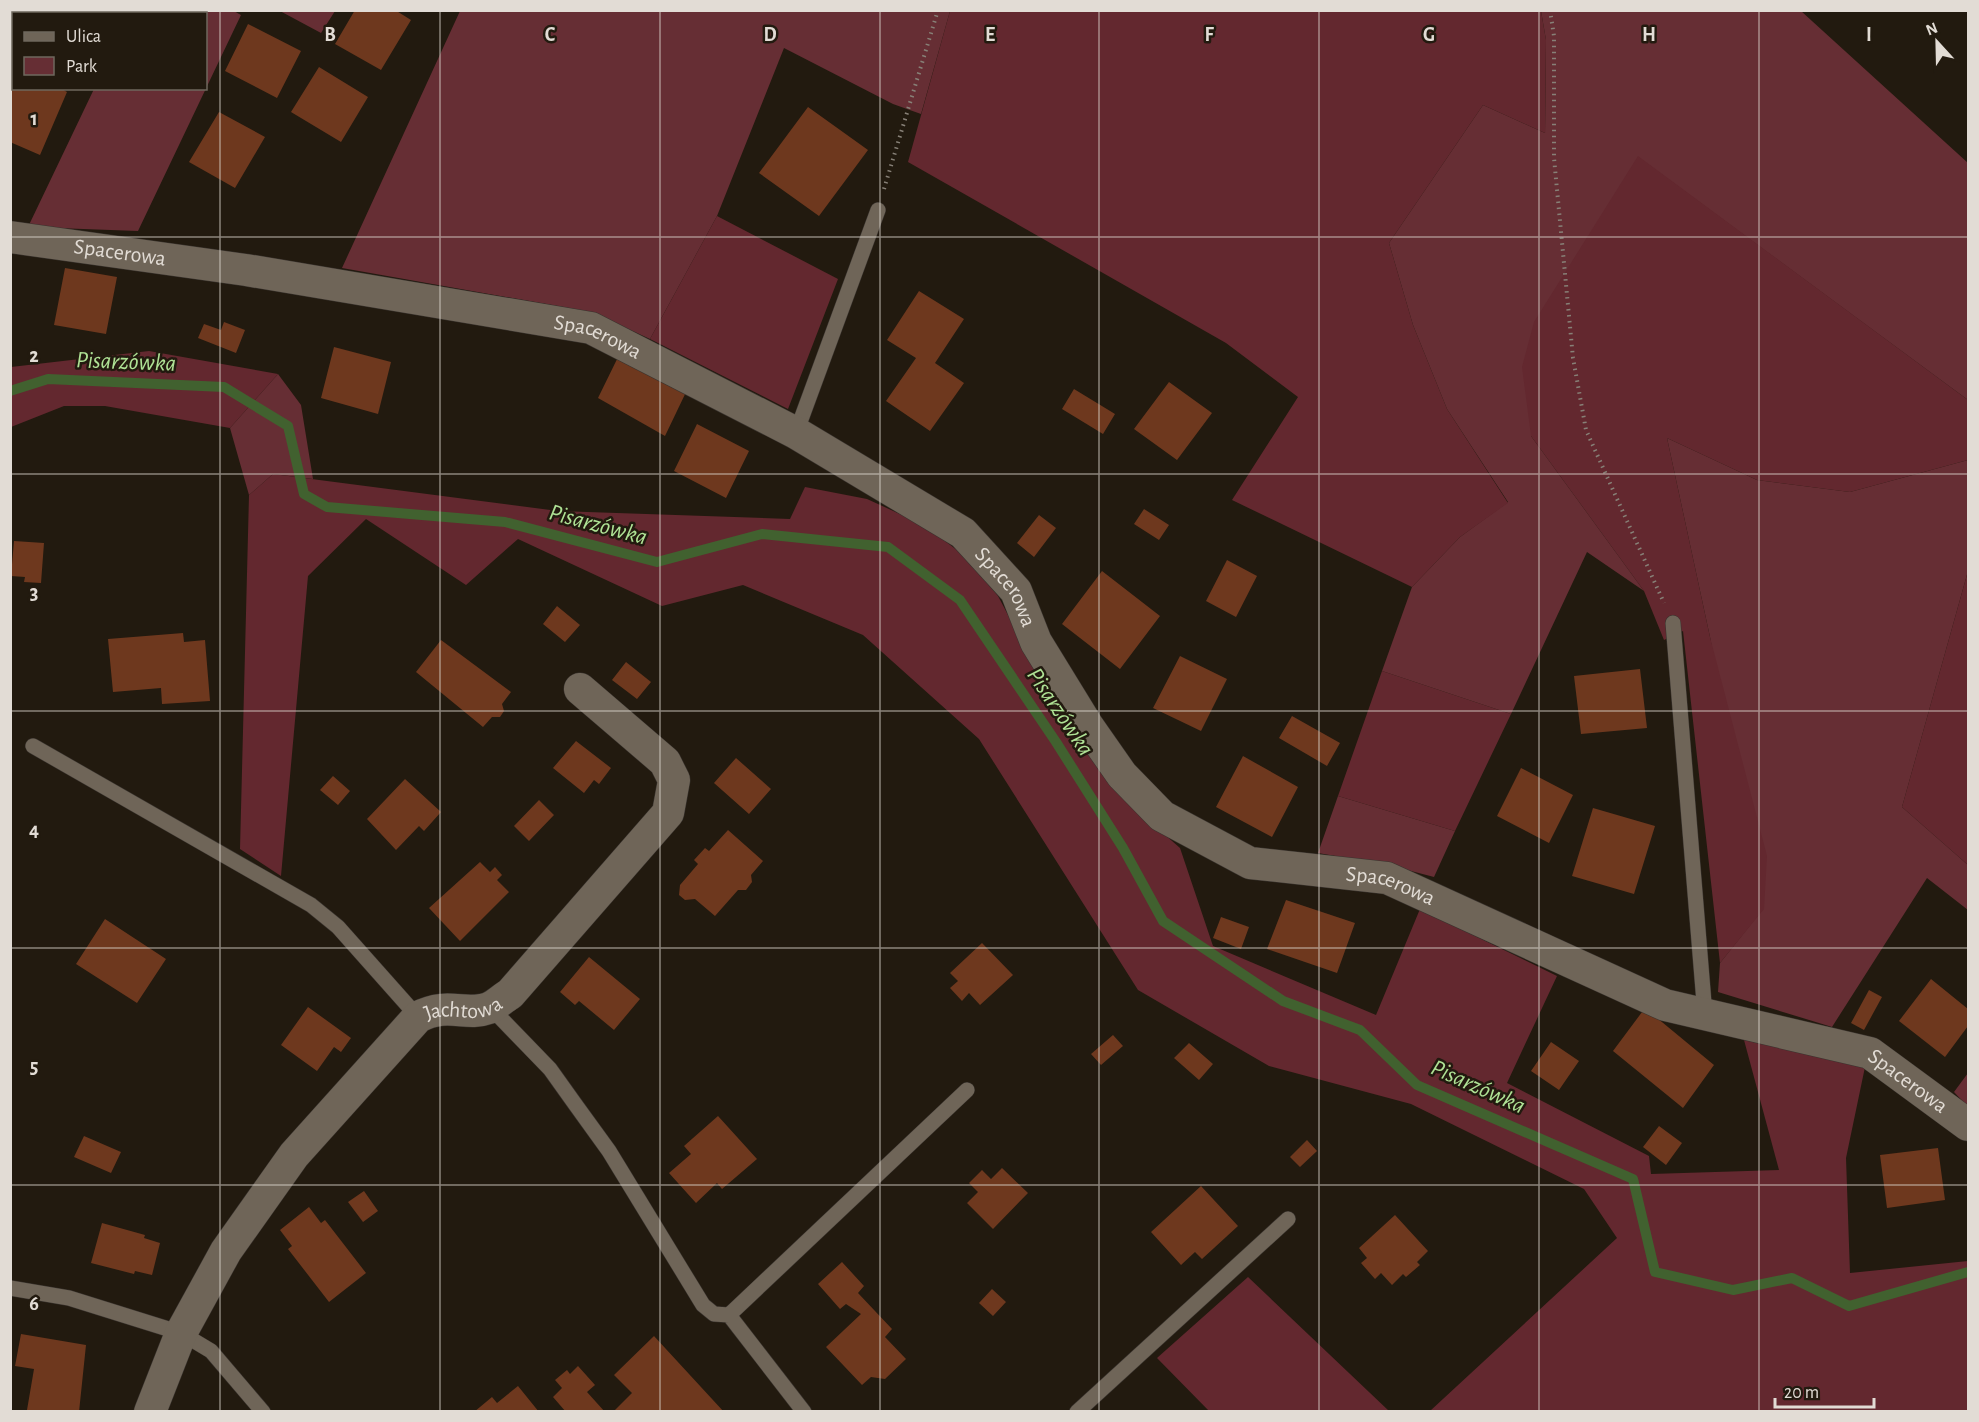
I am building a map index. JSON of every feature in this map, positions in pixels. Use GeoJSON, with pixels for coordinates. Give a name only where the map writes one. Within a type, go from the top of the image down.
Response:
{"type":"FeatureCollection","features":[{"type":"Feature","properties":{"kind":"street","name":"Spacerowa"},"geometry":{"type":"LineString","coordinates":[[10,237],[246,270],[591,328],[796,433],[963,533],[1016,591],[1036,642],[1087,725],[1122,775],[1162,816],[1250,863],[1387,878],[1665,1005],[1870,1053],[1968,1125]]}},
{"type":"Feature","properties":{"kind":"street","name":"Jachtowa"},"geometry":{"type":"LineString","coordinates":[[150,1412],[181,1333],[226,1251],[294,1155],[418,1017],[431,1010],[448,1007],[472,1010],[490,1007],[510,994],[668,813],[673,798],[674,780],[665,762],[580,689]]}},
{"type":"Feature","properties":{"kind":"lane"},"geometry":{"type":"LineString","coordinates":[[796,433],[878,210]]}},
{"type":"Feature","properties":{"kind":"lane"},"geometry":{"type":"LineString","coordinates":[[1673,623],[1705,1015]]}},
{"type":"Feature","properties":{"kind":"lane"},"geometry":{"type":"LineString","coordinates":[[33,746],[311,905],[338,927],[418,1017]]}},
{"type":"Feature","properties":{"kind":"lane"},"geometry":{"type":"LineString","coordinates":[[490,1007],[550,1069],[609,1151],[703,1305],[714,1314],[729,1315],[967,1090]]}},
{"type":"Feature","properties":{"kind":"lane"},"geometry":{"type":"LineString","coordinates":[[1077,1412],[1288,1218]]}},
{"type":"Feature","properties":{"kind":"lane"},"geometry":{"type":"LineString","coordinates":[[10,1288],[69,1298],[181,1333],[211,1351],[263,1412]]}},
{"type":"Feature","properties":{"kind":"lane"},"geometry":{"type":"LineString","coordinates":[[729,1315],[804,1412]]}},
{"type":"Feature","properties":{"kind":"path"},"geometry":{"type":"LineString","coordinates":[[878,210],[938,10]]}},
{"type":"Feature","properties":{"kind":"path"},"geometry":{"type":"LineString","coordinates":[[1550,10],[1554,36],[1554,158],[1573,358],[1586,430],[1673,623]]}},
{"type":"Feature","properties":{"kind":"green space"},"geometry":{"type":"Polygon","coordinates":[[[232,10],[241,15],[207,86],[207,12],[58,11],[232,10]]]}},
{"type":"Feature","properties":{"kind":"green space"},"geometry":{"type":"Polygon","coordinates":[[[280,11],[335,11],[321,33],[280,11]]]}},
{"type":"Feature","properties":{"kind":"green space"},"geometry":{"type":"Polygon","coordinates":[[[460,11],[950,11],[921,114],[893,104],[784,48],[717,216],[650,339],[591,312],[342,268],[460,11]]]}},
{"type":"Feature","properties":{"kind":"green space"},"geometry":{"type":"Polygon","coordinates":[[[1541,11],[1801,11],[1968,163],[1968,400],[1638,157],[1531,436],[1644,591],[1587,552],[1511,714],[1382,671],[1412,587],[1460,537],[1508,502],[1447,409],[1413,325],[1389,243],[1483,105],[1545,133],[1546,40],[1541,11]]]}},
{"type":"Feature","properties":{"kind":"green space"},"geometry":{"type":"Polygon","coordinates":[[[94,90],[205,90],[138,231],[28,227],[94,90]]]}},
{"type":"Feature","properties":{"kind":"green space"},"geometry":{"type":"Polygon","coordinates":[[[278,374],[301,405],[313,479],[273,474],[249,495],[230,428],[278,374]]]}},
{"type":"Feature","properties":{"kind":"green space"},"geometry":{"type":"Polygon","coordinates":[[[1667,438],[1757,480],[1850,492],[1968,460],[1968,571],[1902,807],[1968,865],[1968,910],[1927,878],[1832,1027],[1718,992],[1720,963],[1763,909],[1710,637],[1667,438]]]}},
{"type":"Feature","properties":{"kind":"green space"},"geometry":{"type":"Polygon","coordinates":[[[1338,796],[1455,831],[1434,877],[1392,866],[1318,853],[1338,796]]]}},
{"type":"Feature","properties":{"kind":"green space"},"geometry":{"type":"Polygon","coordinates":[[[1968,1073],[1968,1107],[1954,1092],[1968,1073]]]}},
{"type":"Feature","properties":{"kind":"shaded area"},"geometry":{"type":"Polygon","coordinates":[[[950,11],[1541,11],[1546,40],[1545,133],[1483,105],[1389,243],[1413,325],[1447,409],[1508,503],[1460,537],[1412,587],[1232,500],[1298,397],[1226,343],[908,162],[950,11]]]}},
{"type":"Feature","properties":{"kind":"shaded area"},"geometry":{"type":"Polygon","coordinates":[[[1638,156],[1968,400],[1968,460],[1850,492],[1757,480],[1667,438],[1710,637],[1767,856],[1764,909],[1720,963],[1683,631],[1664,640],[1644,591],[1531,436],[1522,367],[1534,322],[1638,156]]]}},
{"type":"Feature","properties":{"kind":"shaded area"},"geometry":{"type":"Polygon","coordinates":[[[717,216],[838,279],[788,409],[650,339],[717,216]]]}},
{"type":"Feature","properties":{"kind":"shaded area"},"geometry":{"type":"Polygon","coordinates":[[[149,351],[278,374],[230,428],[105,406],[64,406],[11,427],[11,367],[149,351]]]}},
{"type":"Feature","properties":{"kind":"shaded area"},"geometry":{"type":"Polygon","coordinates":[[[273,474],[558,511],[790,519],[805,487],[867,499],[924,525],[966,557],[998,596],[1024,645],[1147,819],[1180,848],[1213,946],[1376,1015],[1420,909],[1557,976],[1507,1083],[1649,1156],[1651,1174],[1779,1170],[1744,1040],[1865,1067],[1846,1158],[1850,1273],[1968,1261],[1968,1411],[1430,1411],[1617,1238],[1584,1189],[1411,1104],[1269,1066],[1138,990],[979,739],[863,635],[743,585],[662,606],[518,539],[466,585],[366,519],[308,576],[281,876],[240,849],[249,495],[273,474]]]}},
{"type":"Feature","properties":{"kind":"shaded area"},"geometry":{"type":"Polygon","coordinates":[[[1968,571],[1968,865],[1902,807],[1968,571]]]}},
{"type":"Feature","properties":{"kind":"shaded area"},"geometry":{"type":"Polygon","coordinates":[[[1382,671],[1511,714],[1455,831],[1338,796],[1382,671]]]}},
{"type":"Feature","properties":{"kind":"shaded area"},"geometry":{"type":"Polygon","coordinates":[[[1248,1277],[1389,1411],[1209,1411],[1157,1358],[1248,1277]]]}},
{"type":"Feature","properties":{"kind":"building"},"geometry":{"type":"Polygon","coordinates":[[[355,10],[395,10],[411,20],[381,70],[335,44],[355,10]]]}},
{"type":"Feature","properties":{"kind":"building"},"geometry":{"type":"Polygon","coordinates":[[[248,24],[301,51],[277,98],[225,71],[248,24]]]}},
{"type":"Feature","properties":{"kind":"building"},"geometry":{"type":"Polygon","coordinates":[[[319,67],[368,97],[341,142],[291,112],[319,67]]]}},
{"type":"Feature","properties":{"kind":"building"},"geometry":{"type":"Polygon","coordinates":[[[10,68],[12,68],[12,90],[64,90],[67,92],[40,155],[10,142],[10,68]]]}},
{"type":"Feature","properties":{"kind":"building"},"geometry":{"type":"Polygon","coordinates":[[[808,107],[868,150],[819,216],[759,173],[808,107]]]}},
{"type":"Feature","properties":{"kind":"building"},"geometry":{"type":"Polygon","coordinates":[[[219,112],[265,137],[235,188],[189,162],[219,112]]]}},
{"type":"Feature","properties":{"kind":"building"},"geometry":{"type":"Polygon","coordinates":[[[65,268],[117,277],[106,334],[54,325],[65,268]]]}},
{"type":"Feature","properties":{"kind":"building"},"geometry":{"type":"Polygon","coordinates":[[[919,291],[964,319],[935,363],[964,383],[930,431],[886,401],[916,358],[887,340],[919,291]]]}},
{"type":"Feature","properties":{"kind":"building"},"geometry":{"type":"Polygon","coordinates":[[[224,322],[245,330],[236,353],[198,338],[204,324],[221,330],[224,322]]]}},
{"type":"Feature","properties":{"kind":"building"},"geometry":{"type":"Polygon","coordinates":[[[334,347],[391,362],[378,414],[321,398],[334,347]]]}},
{"type":"Feature","properties":{"kind":"building"},"geometry":{"type":"Polygon","coordinates":[[[621,351],[688,388],[665,436],[598,398],[621,351]]]}},
{"type":"Feature","properties":{"kind":"building"},"geometry":{"type":"Polygon","coordinates":[[[1169,382],[1212,413],[1177,460],[1134,429],[1169,382]]]}},
{"type":"Feature","properties":{"kind":"building"},"geometry":{"type":"Polygon","coordinates":[[[1074,389],[1115,414],[1103,434],[1062,409],[1074,389]]]}},
{"type":"Feature","properties":{"kind":"building"},"geometry":{"type":"Polygon","coordinates":[[[697,424],[749,451],[726,498],[674,471],[697,424]]]}},
{"type":"Feature","properties":{"kind":"building"},"geometry":{"type":"Polygon","coordinates":[[[1144,509],[1169,525],[1159,540],[1134,524],[1144,509]]]}},
{"type":"Feature","properties":{"kind":"building"},"geometry":{"type":"Polygon","coordinates":[[[1039,515],[1056,528],[1034,557],[1017,543],[1039,515]]]}},
{"type":"Feature","properties":{"kind":"building"},"geometry":{"type":"Polygon","coordinates":[[[14,541],[44,543],[41,583],[24,582],[25,577],[11,576],[14,541]]]}},
{"type":"Feature","properties":{"kind":"building"},"geometry":{"type":"Polygon","coordinates":[[[1227,560],[1257,576],[1236,617],[1206,601],[1227,560]]]}},
{"type":"Feature","properties":{"kind":"building"},"geometry":{"type":"Polygon","coordinates":[[[1102,571],[1160,616],[1120,669],[1062,624],[1102,571]]]}},
{"type":"Feature","properties":{"kind":"building"},"geometry":{"type":"Polygon","coordinates":[[[557,606],[580,625],[565,642],[543,624],[557,606]]]}},
{"type":"Feature","properties":{"kind":"building"},"geometry":{"type":"Polygon","coordinates":[[[183,633],[184,642],[205,640],[210,701],[162,704],[161,688],[113,692],[108,639],[183,633]]]}},
{"type":"Feature","properties":{"kind":"building"},"geometry":{"type":"Polygon","coordinates":[[[441,640],[511,692],[502,704],[504,711],[500,717],[492,717],[483,727],[416,672],[441,640]]]}},
{"type":"Feature","properties":{"kind":"building"},"geometry":{"type":"Polygon","coordinates":[[[1180,656],[1227,679],[1201,731],[1153,708],[1180,656]]]}},
{"type":"Feature","properties":{"kind":"building"},"geometry":{"type":"Polygon","coordinates":[[[626,662],[651,682],[637,699],[612,680],[626,662]]]}},
{"type":"Feature","properties":{"kind":"building"},"geometry":{"type":"Polygon","coordinates":[[[1640,669],[1647,728],[1581,734],[1574,676],[1640,669]]]}},
{"type":"Feature","properties":{"kind":"building"},"geometry":{"type":"Polygon","coordinates":[[[1292,716],[1340,743],[1327,766],[1279,738],[1292,716]]]}},
{"type":"Feature","properties":{"kind":"building"},"geometry":{"type":"Polygon","coordinates":[[[576,741],[611,768],[599,784],[594,780],[584,793],[553,768],[576,741]]]}},
{"type":"Feature","properties":{"kind":"building"},"geometry":{"type":"Polygon","coordinates":[[[1243,756],[1298,787],[1272,837],[1216,807],[1243,756]]]}},
{"type":"Feature","properties":{"kind":"building"},"geometry":{"type":"Polygon","coordinates":[[[736,758],[771,789],[749,814],[714,783],[736,758]]]}},
{"type":"Feature","properties":{"kind":"building"},"geometry":{"type":"Polygon","coordinates":[[[1521,768],[1573,795],[1549,843],[1497,816],[1521,768]]]}},
{"type":"Feature","properties":{"kind":"building"},"geometry":{"type":"Polygon","coordinates":[[[333,776],[350,791],[338,805],[320,790],[333,776]]]}},
{"type":"Feature","properties":{"kind":"building"},"geometry":{"type":"Polygon","coordinates":[[[405,779],[441,812],[424,831],[419,826],[396,850],[367,819],[405,779]]]}},
{"type":"Feature","properties":{"kind":"building"},"geometry":{"type":"Polygon","coordinates":[[[539,800],[554,815],[529,841],[514,826],[539,800]]]}},
{"type":"Feature","properties":{"kind":"building"},"geometry":{"type":"Polygon","coordinates":[[[1593,808],[1655,826],[1634,894],[1572,876],[1593,808]]]}},
{"type":"Feature","properties":{"kind":"building"},"geometry":{"type":"Polygon","coordinates":[[[728,830],[763,861],[751,875],[752,882],[746,890],[738,890],[715,916],[695,899],[685,900],[679,895],[680,885],[698,864],[694,860],[705,848],[709,851],[728,830]]]}},
{"type":"Feature","properties":{"kind":"building"},"geometry":{"type":"Polygon","coordinates":[[[480,862],[490,872],[495,867],[502,875],[497,880],[509,892],[460,941],[429,908],[480,862]]]}},
{"type":"Feature","properties":{"kind":"building"},"geometry":{"type":"Polygon","coordinates":[[[1286,900],[1355,923],[1337,973],[1267,949],[1286,900]]]}},
{"type":"Feature","properties":{"kind":"building"},"geometry":{"type":"Polygon","coordinates":[[[1221,917],[1249,927],[1241,949],[1213,938],[1221,917]]]}},
{"type":"Feature","properties":{"kind":"building"},"geometry":{"type":"Polygon","coordinates":[[[105,919],[166,959],[137,1003],[76,964],[105,919]]]}},
{"type":"Feature","properties":{"kind":"building"},"geometry":{"type":"Polygon","coordinates":[[[982,943],[1013,975],[980,1005],[969,993],[962,1001],[950,988],[958,981],[950,973],[982,943]]]}},
{"type":"Feature","properties":{"kind":"building"},"geometry":{"type":"Polygon","coordinates":[[[589,957],[640,999],[614,1030],[579,1001],[575,1005],[560,992],[589,957]]]}},
{"type":"Feature","properties":{"kind":"building"},"geometry":{"type":"Polygon","coordinates":[[[1931,979],[1968,1009],[1968,1026],[1945,1057],[1899,1021],[1931,979]]]}},
{"type":"Feature","properties":{"kind":"building"},"geometry":{"type":"Polygon","coordinates":[[[1869,990],[1882,997],[1864,1030],[1851,1023],[1869,990]]]}},
{"type":"Feature","properties":{"kind":"building"},"geometry":{"type":"Polygon","coordinates":[[[308,1007],[351,1038],[341,1052],[334,1047],[317,1071],[281,1045],[308,1007]]]}},
{"type":"Feature","properties":{"kind":"building"},"geometry":{"type":"Polygon","coordinates":[[[1645,1008],[1714,1065],[1683,1108],[1613,1051],[1645,1008]]]}},
{"type":"Feature","properties":{"kind":"building"},"geometry":{"type":"Polygon","coordinates":[[[1113,1035],[1123,1046],[1101,1065],[1091,1054],[1113,1035]]]}},
{"type":"Feature","properties":{"kind":"building"},"geometry":{"type":"Polygon","coordinates":[[[1551,1042],[1579,1061],[1559,1090],[1531,1071],[1551,1042]]]}},
{"type":"Feature","properties":{"kind":"building"},"geometry":{"type":"Polygon","coordinates":[[[1189,1043],[1213,1064],[1199,1080],[1174,1058],[1189,1043]]]}},
{"type":"Feature","properties":{"kind":"building"},"geometry":{"type":"Polygon","coordinates":[[[718,1116],[757,1159],[722,1189],[717,1183],[696,1203],[669,1173],[691,1154],[684,1146],[718,1116]]]}},
{"type":"Feature","properties":{"kind":"building"},"geometry":{"type":"Polygon","coordinates":[[[1659,1126],[1682,1143],[1666,1165],[1643,1147],[1659,1126]]]}},
{"type":"Feature","properties":{"kind":"building"},"geometry":{"type":"Polygon","coordinates":[[[84,1136],[121,1152],[111,1173],[74,1157],[84,1136]]]}},
{"type":"Feature","properties":{"kind":"building"},"geometry":{"type":"Polygon","coordinates":[[[1307,1140],[1317,1151],[1300,1167],[1290,1157],[1307,1140]]]}},
{"type":"Feature","properties":{"kind":"building"},"geometry":{"type":"Polygon","coordinates":[[[1938,1148],[1945,1200],[1887,1208],[1880,1155],[1938,1148]]]}},
{"type":"Feature","properties":{"kind":"building"},"geometry":{"type":"Polygon","coordinates":[[[1002,1168],[1028,1193],[993,1229],[967,1203],[978,1192],[969,1183],[982,1170],[991,1179],[1002,1168]]]}},
{"type":"Feature","properties":{"kind":"building"},"geometry":{"type":"Polygon","coordinates":[[[1201,1186],[1238,1226],[1202,1259],[1195,1252],[1181,1265],[1151,1232],[1201,1186]]]}},
{"type":"Feature","properties":{"kind":"building"},"geometry":{"type":"Polygon","coordinates":[[[364,1191],[378,1211],[363,1222],[348,1202],[364,1191]]]}},
{"type":"Feature","properties":{"kind":"building"},"geometry":{"type":"Polygon","coordinates":[[[309,1207],[321,1223],[325,1220],[366,1273],[329,1302],[288,1249],[292,1246],[280,1230],[309,1207]]]}},
{"type":"Feature","properties":{"kind":"building"},"geometry":{"type":"Polygon","coordinates":[[[1395,1215],[1428,1251],[1417,1262],[1420,1265],[1406,1277],[1403,1274],[1392,1285],[1381,1273],[1375,1279],[1361,1263],[1367,1258],[1359,1248],[1395,1215]]]}},
{"type":"Feature","properties":{"kind":"building"},"geometry":{"type":"Polygon","coordinates":[[[102,1223],[145,1235],[144,1238],[160,1243],[152,1275],[135,1271],[134,1274],[91,1263],[102,1223]]]}},
{"type":"Feature","properties":{"kind":"building"},"geometry":{"type":"Polygon","coordinates":[[[842,1262],[864,1286],[858,1293],[892,1329],[885,1337],[906,1359],[885,1379],[871,1377],[862,1385],[826,1347],[861,1314],[846,1304],[840,1309],[818,1284],[842,1262]]]}},
{"type":"Feature","properties":{"kind":"building"},"geometry":{"type":"Polygon","coordinates":[[[992,1289],[1006,1302],[993,1316],[979,1303],[992,1289]]]}},
{"type":"Feature","properties":{"kind":"building"},"geometry":{"type":"Polygon","coordinates":[[[21,1334],[86,1345],[79,1412],[27,1410],[34,1369],[15,1366],[21,1334]]]}},
{"type":"Feature","properties":{"kind":"building"},"geometry":{"type":"Polygon","coordinates":[[[654,1336],[724,1412],[613,1412],[632,1393],[614,1375],[654,1336]]]}},
{"type":"Feature","properties":{"kind":"building"},"geometry":{"type":"Polygon","coordinates":[[[578,1366],[595,1385],[587,1392],[605,1412],[566,1412],[553,1397],[562,1388],[555,1380],[567,1370],[570,1374],[578,1366]]]}},
{"type":"Feature","properties":{"kind":"building"},"geometry":{"type":"Polygon","coordinates":[[[518,1386],[539,1412],[474,1412],[492,1397],[497,1403],[518,1386]]]}},
{"type":"Feature","properties":{"kind":"waterway","name":"Pisarzówka"},"geometry":{"type":"LineString","coordinates":[[10,391],[48,379],[224,387],[288,426],[304,494],[327,507],[505,522],[657,562],[762,534],[888,547],[960,600],[1056,742],[1123,848],[1163,921],[1283,1001],[1360,1030],[1417,1085],[1633,1179],[1655,1272],[1733,1290],[1792,1278],[1849,1306],[1968,1272]]}}]}
